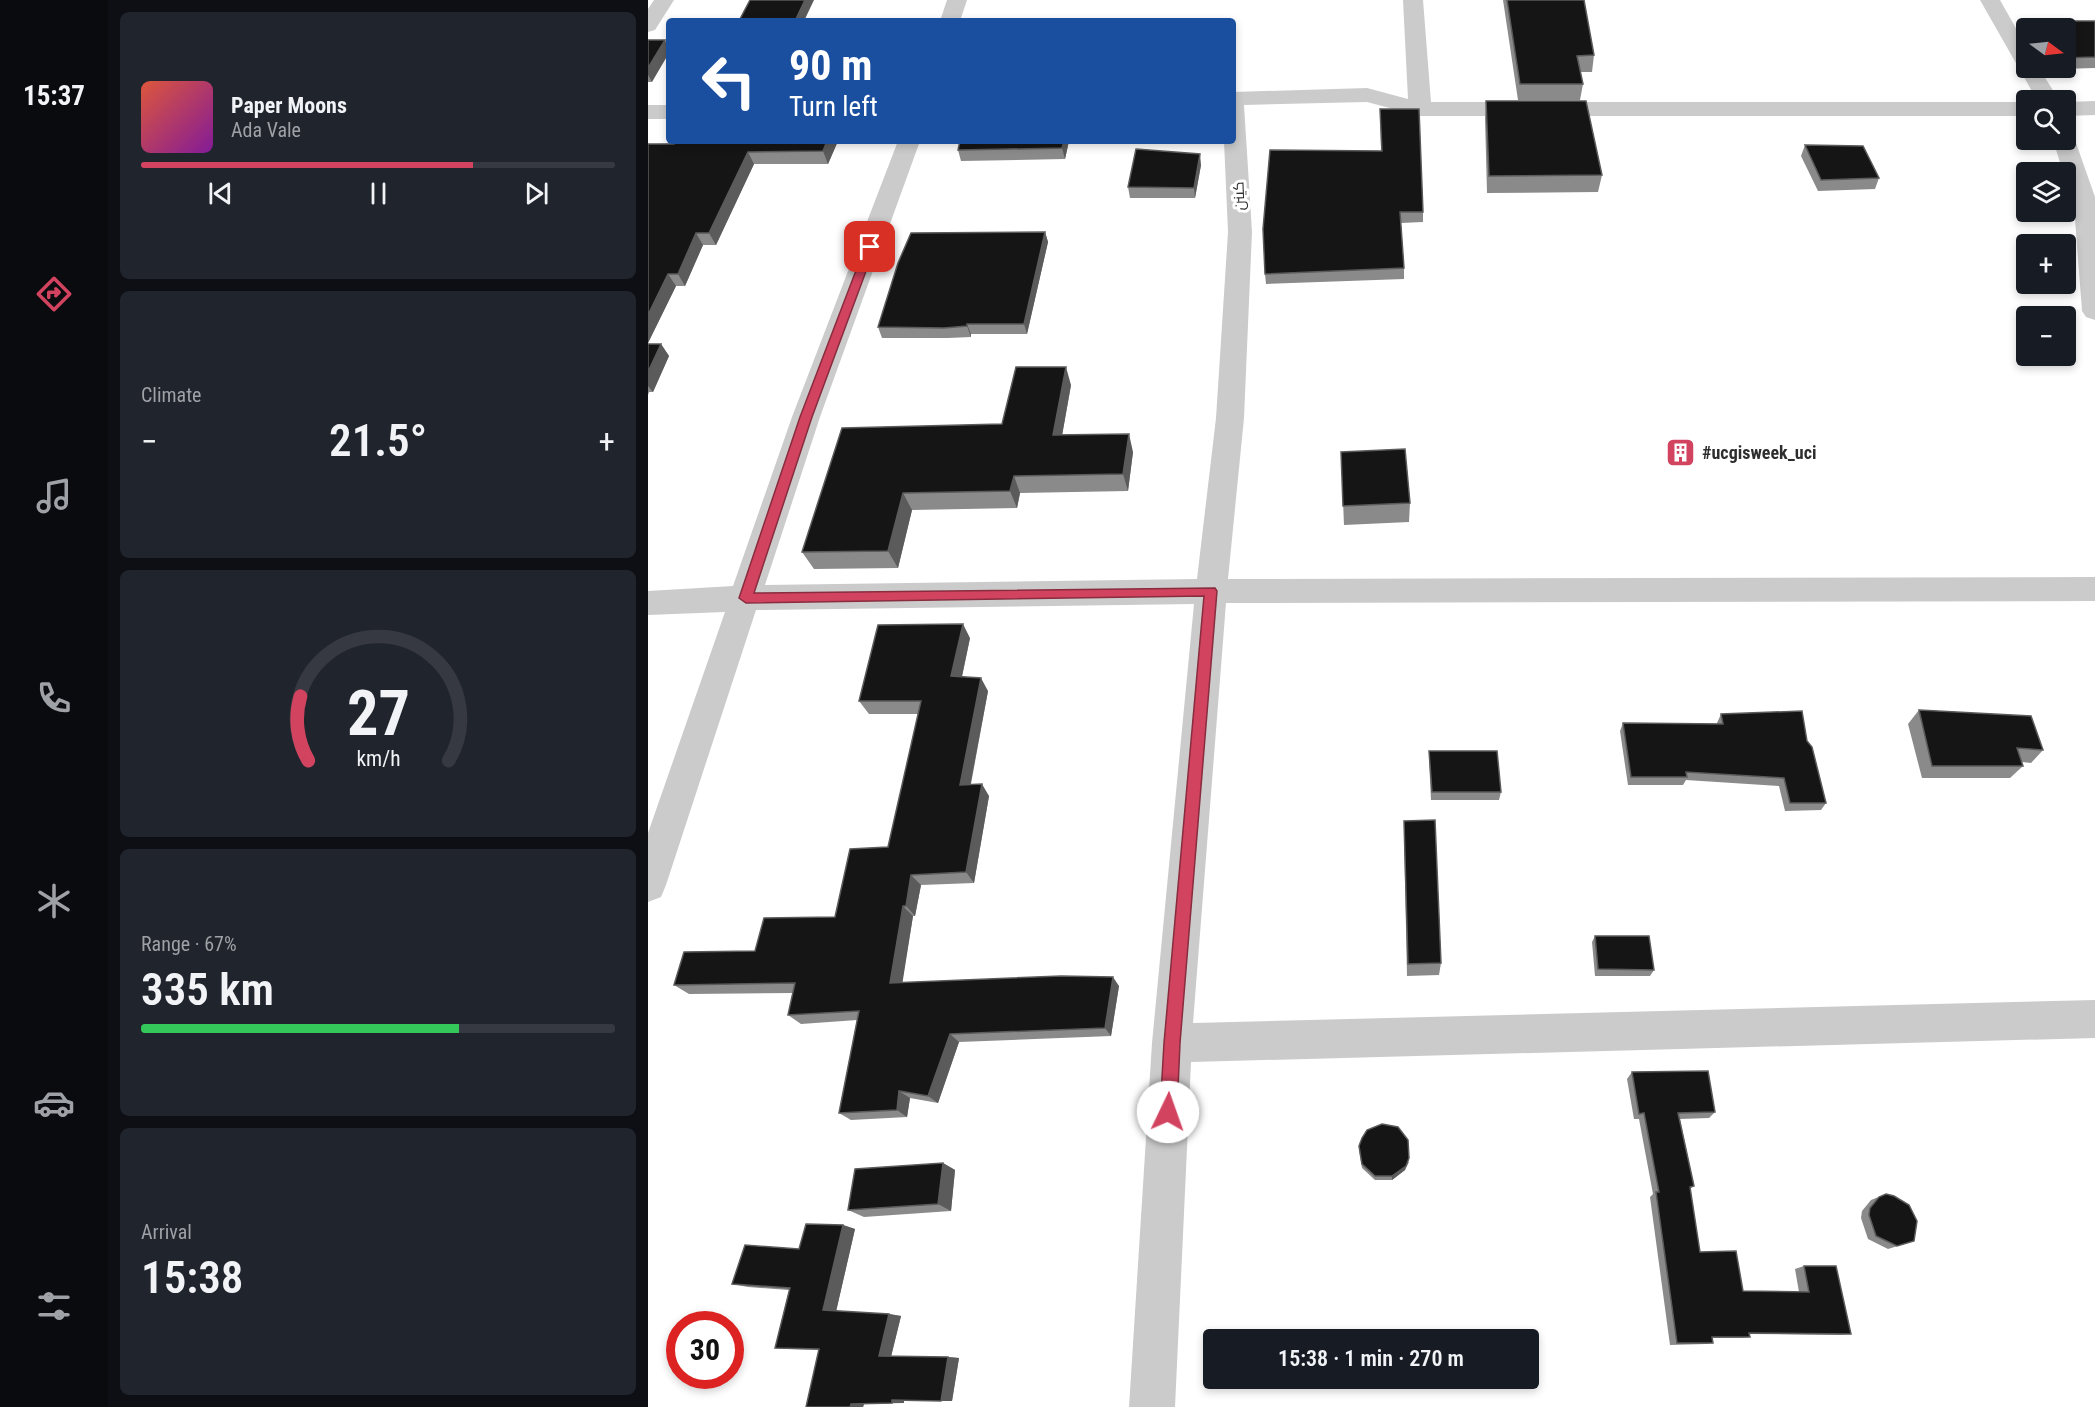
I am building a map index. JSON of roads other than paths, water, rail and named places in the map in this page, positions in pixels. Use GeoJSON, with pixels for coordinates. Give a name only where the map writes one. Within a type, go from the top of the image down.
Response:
{"type":"FeatureCollection","features":[{"type":"Feature","properties":{"kind":"street"},"geometry":{"type":"LineString","coordinates":[[648,26],[664,0]]}},
{"type":"Feature","properties":{"kind":"street"},"geometry":{"type":"LineString","coordinates":[[951,18],[957,0]]}},
{"type":"Feature","properties":{"kind":"street"},"geometry":{"type":"LineString","coordinates":[[1413,0],[1420,109]]}},
{"type":"Feature","properties":{"kind":"street"},"geometry":{"type":"LineString","coordinates":[[1990,0],[2016,46]]}},
{"type":"Feature","properties":{"kind":"street","name":"كينن"},"geometry":{"type":"LineString","coordinates":[[1236,99],[1367,95],[1420,109],[2016,109]]}},
{"type":"Feature","properties":{"kind":"street"},"geometry":{"type":"LineString","coordinates":[[2076,109],[2095,108]]}},
{"type":"Feature","properties":{"kind":"street"},"geometry":{"type":"LineString","coordinates":[[648,112],[666,112]]}},
{"type":"Feature","properties":{"kind":"street"},"geometry":{"type":"LineString","coordinates":[[648,885],[806,417],[908,144]]}},
{"type":"Feature","properties":{"kind":"street","name":"كينن"},"geometry":{"type":"LineString","coordinates":[[1152,1407],[1172,1043],[1211,591],[1230,418],[1240,232],[1235,144]]}},
{"type":"Feature","properties":{"kind":"street"},"geometry":{"type":"LineString","coordinates":[[2067,150],[2086,206],[2095,311]]}},
{"type":"Feature","properties":{"kind":"street"},"geometry":{"type":"LineString","coordinates":[[648,603],[746,598],[1211,591],[2095,589]]}},
{"type":"Feature","properties":{"kind":"street"},"geometry":{"type":"LineString","coordinates":[[1172,1043],[2095,1019]]}},
{"type":"Feature","properties":{"kind":"place","name":"#ucgisweek_uci"},"geometry":{"type":"Point","coordinates":[1681,453]}}]}
